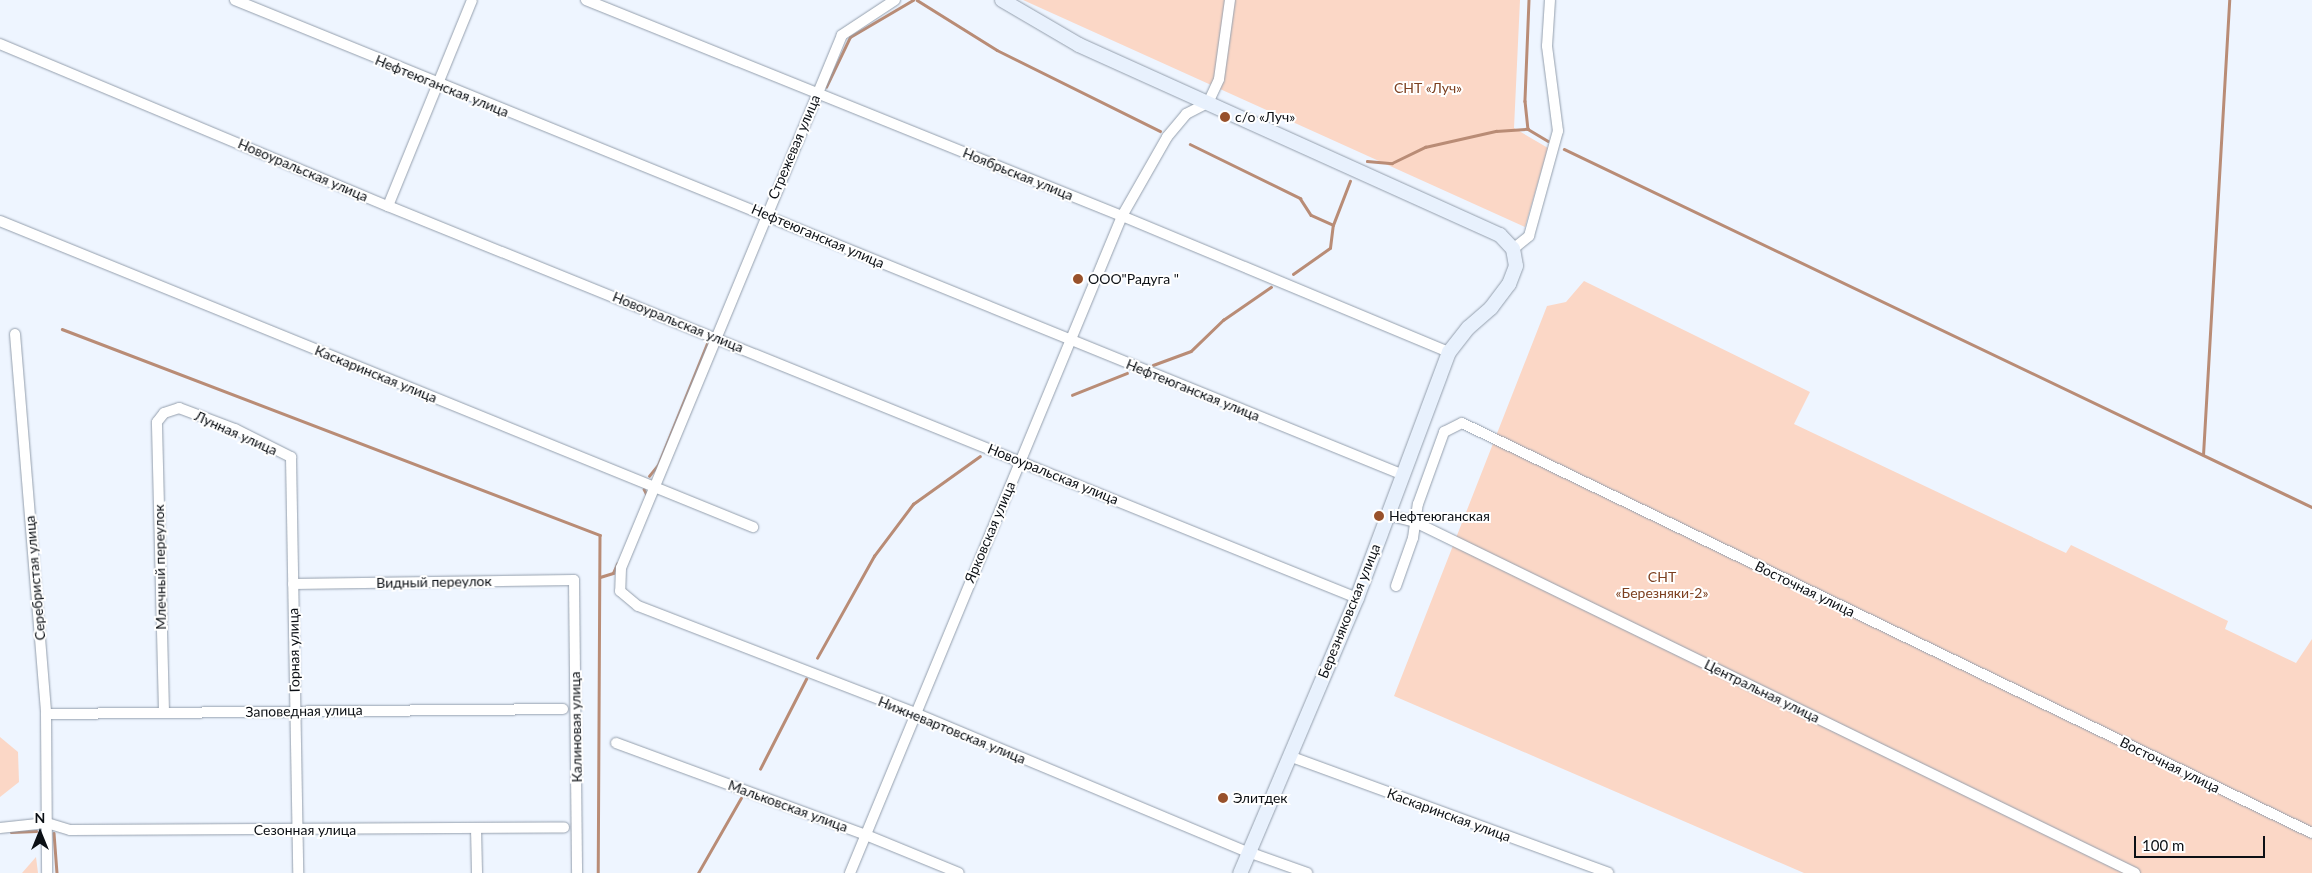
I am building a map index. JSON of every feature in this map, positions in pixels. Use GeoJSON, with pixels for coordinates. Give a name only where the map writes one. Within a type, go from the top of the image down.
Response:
{"type":"FeatureCollection","features":[{"type":"Feature","properties":{"kind":"street","name":"Нефтеюганская улица"},"geometry":{"type":"LineString","coordinates":[[235,0],[437,85],[766,214],[1070,341],[1401,474]]}},
{"type":"Feature","properties":{"kind":"street"},"geometry":{"type":"LineString","coordinates":[[388,206],[472,0]]}},
{"type":"Feature","properties":{"kind":"street","name":"Ноябрьская улица"},"geometry":{"type":"LineString","coordinates":[[586,0],[815,94],[1122,216],[1448,352]]}},
{"type":"Feature","properties":{"kind":"street","name":"Стрежевая улица"},"geometry":{"type":"LineString","coordinates":[[621,568],[815,94],[842,35],[895,0]]}},
{"type":"Feature","properties":{"kind":"street"},"geometry":{"type":"LineString","coordinates":[[1002,0],[1079,45],[1500,235],[1513,249],[1529,236],[1558,131],[1547,46],[1550,0]]}},
{"type":"Feature","properties":{"kind":"street"},"geometry":{"type":"LineString","coordinates":[[1208,103],[1219,79],[1230,0]]}},
{"type":"Feature","properties":{"kind":"street","name":"Новоуральская улица"},"geometry":{"type":"LineString","coordinates":[[0,44],[388,206],[716,337],[1357,598]]}},
{"type":"Feature","properties":{"kind":"street","name":"Ярковская улица"},"geometry":{"type":"LineString","coordinates":[[850,873],[1122,216],[1167,137],[1186,114],[1208,103]]}},
{"type":"Feature","properties":{"kind":"street","name":"Каскаринская улица"},"geometry":{"type":"LineString","coordinates":[[0,221],[752,527]]}},
{"type":"Feature","properties":{"kind":"street","name":"Березняковская улица"},"geometry":{"type":"LineString","coordinates":[[1240,873],[1357,598],[1401,474],[1448,352],[1468,328],[1492,308],[1509,284],[1516,266],[1513,249]]}},
{"type":"Feature","properties":{"kind":"street","name":"Серебристая улица"},"geometry":{"type":"LineString","coordinates":[[15,334],[46,714],[47,873]]}},
{"type":"Feature","properties":{"kind":"street","name":"Лунная улица"},"geometry":{"type":"LineString","coordinates":[[157,422],[164,413],[179,408],[235,429],[291,457]]}},
{"type":"Feature","properties":{"kind":"street","name":"Млечный переулок"},"geometry":{"type":"LineString","coordinates":[[157,422],[164,712]]}},
{"type":"Feature","properties":{"kind":"street","name":"Восточная улица"},"geometry":{"type":"LineString","coordinates":[[1396,586],[1415,522],[1418,504],[1444,432],[1462,423],[2312,833]]}},
{"type":"Feature","properties":{"kind":"street","name":"Горная улица"},"geometry":{"type":"LineString","coordinates":[[291,457],[298,873]]}},
{"type":"Feature","properties":{"kind":"street","name":"Центральная улица"},"geometry":{"type":"LineString","coordinates":[[1387,514],[1415,522],[2135,873]]}},
{"type":"Feature","properties":{"kind":"street","name":"Нижневартовская улица"},"geometry":{"type":"LineString","coordinates":[[621,568],[620,591],[638,606],[915,714],[1248,852],[1308,873]]}},
{"type":"Feature","properties":{"kind":"street","name":"Видный переулок"},"geometry":{"type":"LineString","coordinates":[[293,584],[574,580]]}},
{"type":"Feature","properties":{"kind":"street","name":"Калиновая улица"},"geometry":{"type":"LineString","coordinates":[[574,580],[577,873]]}},
{"type":"Feature","properties":{"kind":"street","name":"Заповедная улица"},"geometry":{"type":"LineString","coordinates":[[46,714],[563,709]]}},
{"type":"Feature","properties":{"kind":"street","name":"Мальковская улица"},"geometry":{"type":"LineString","coordinates":[[616,743],[866,835],[958,873]]}},
{"type":"Feature","properties":{"kind":"street","name":"Каскаринская улица"},"geometry":{"type":"LineString","coordinates":[[1289,756],[1608,873]]}},
{"type":"Feature","properties":{"kind":"street"},"geometry":{"type":"LineString","coordinates":[[0,828],[47,823]]}},
{"type":"Feature","properties":{"kind":"street","name":"Сезонная улица"},"geometry":{"type":"LineString","coordinates":[[47,823],[70,830],[564,827]]}},
{"type":"Feature","properties":{"kind":"street"},"geometry":{"type":"LineString","coordinates":[[476,828],[477,873]]}},
{"type":"Feature","properties":{"kind":"green space","name":"СНТ «Луч»"},"geometry":{"type":"Polygon","coordinates":[[[1023,0],[1520,0],[1514,128],[1548,148],[1525,227],[1023,0]]]}},
{"type":"Feature","properties":{"kind":"green space","name":"СНТ «Березняки-2»"},"geometry":{"type":"Polygon","coordinates":[[[1584,281],[1810,392],[1794,424],[2066,553],[2071,545],[2228,621],[2225,629],[2296,663],[2312,639],[2312,873],[1804,873],[1394,696],[1547,306],[1566,302],[1584,281]]]}},
{"type":"Feature","properties":{"kind":"green space"},"geometry":{"type":"Polygon","coordinates":[[[0,737],[18,752],[19,782],[0,797],[0,737]]]}},
{"type":"Feature","properties":{"kind":"green space"},"geometry":{"type":"Polygon","coordinates":[[[36,857],[38,873],[22,873],[36,857]]]}},
{"type":"Feature","properties":{"kind":"waterway"},"geometry":{"type":"LineString","coordinates":[[826,87],[850,37],[913,0]]}},
{"type":"Feature","properties":{"kind":"waterway"},"geometry":{"type":"LineString","coordinates":[[917,0],[997,50],[1160,131]]}},
{"type":"Feature","properties":{"kind":"waterway"},"geometry":{"type":"LineString","coordinates":[[1529,0],[1525,101],[1528,129],[1548,141]]}},
{"type":"Feature","properties":{"kind":"waterway"},"geometry":{"type":"LineString","coordinates":[[2203,455],[2229,0]]}},
{"type":"Feature","properties":{"kind":"waterway"},"geometry":{"type":"LineString","coordinates":[[1367,161],[1392,163],[1425,147],[1496,131],[1528,129]]}},
{"type":"Feature","properties":{"kind":"waterway"},"geometry":{"type":"LineString","coordinates":[[1190,144],[1300,198],[1311,215],[1333,225]]}},
{"type":"Feature","properties":{"kind":"waterway"},"geometry":{"type":"LineString","coordinates":[[1564,149],[2312,507]]}},
{"type":"Feature","properties":{"kind":"waterway"},"geometry":{"type":"LineString","coordinates":[[1293,274],[1330,248],[1333,225],[1350,181]]}},
{"type":"Feature","properties":{"kind":"waterway"},"geometry":{"type":"LineString","coordinates":[[1153,365],[1191,351],[1223,320],[1271,287]]}},
{"type":"Feature","properties":{"kind":"waterway"},"geometry":{"type":"LineString","coordinates":[[62,329],[600,535],[598,873]]}},
{"type":"Feature","properties":{"kind":"waterway"},"geometry":{"type":"LineString","coordinates":[[649,476],[658,465],[707,344]]}},
{"type":"Feature","properties":{"kind":"waterway"},"geometry":{"type":"LineString","coordinates":[[1072,395],[1127,373]]}},
{"type":"Feature","properties":{"kind":"waterway"},"geometry":{"type":"LineString","coordinates":[[817,658],[874,556],[913,504],[980,456]]}},
{"type":"Feature","properties":{"kind":"waterway"},"geometry":{"type":"LineString","coordinates":[[644,489],[647,495]]}},
{"type":"Feature","properties":{"kind":"waterway"},"geometry":{"type":"LineString","coordinates":[[600,577],[613,573],[617,564]]}},
{"type":"Feature","properties":{"kind":"waterway"},"geometry":{"type":"LineString","coordinates":[[760,769],[806,679]]}},
{"type":"Feature","properties":{"kind":"waterway"},"geometry":{"type":"LineString","coordinates":[[698,873],[741,798]]}},
{"type":"Feature","properties":{"kind":"waterway"},"geometry":{"type":"LineString","coordinates":[[11,832],[36,831]]}},
{"type":"Feature","properties":{"kind":"waterway"},"geometry":{"type":"LineString","coordinates":[[54,833],[57,873]]}},
{"type":"Feature","properties":{"kind":"place","name":"с/о «Луч»"},"geometry":{"type":"Point","coordinates":[1225,117]}},
{"type":"Feature","properties":{"kind":"place","name":"ООО\"Радуга \""},"geometry":{"type":"Point","coordinates":[1078,279]}},
{"type":"Feature","properties":{"kind":"place","name":"Нефтеюганская"},"geometry":{"type":"Point","coordinates":[1379,516]}},
{"type":"Feature","properties":{"kind":"place","name":"Элитдек"},"geometry":{"type":"Point","coordinates":[1223,798]}}]}
